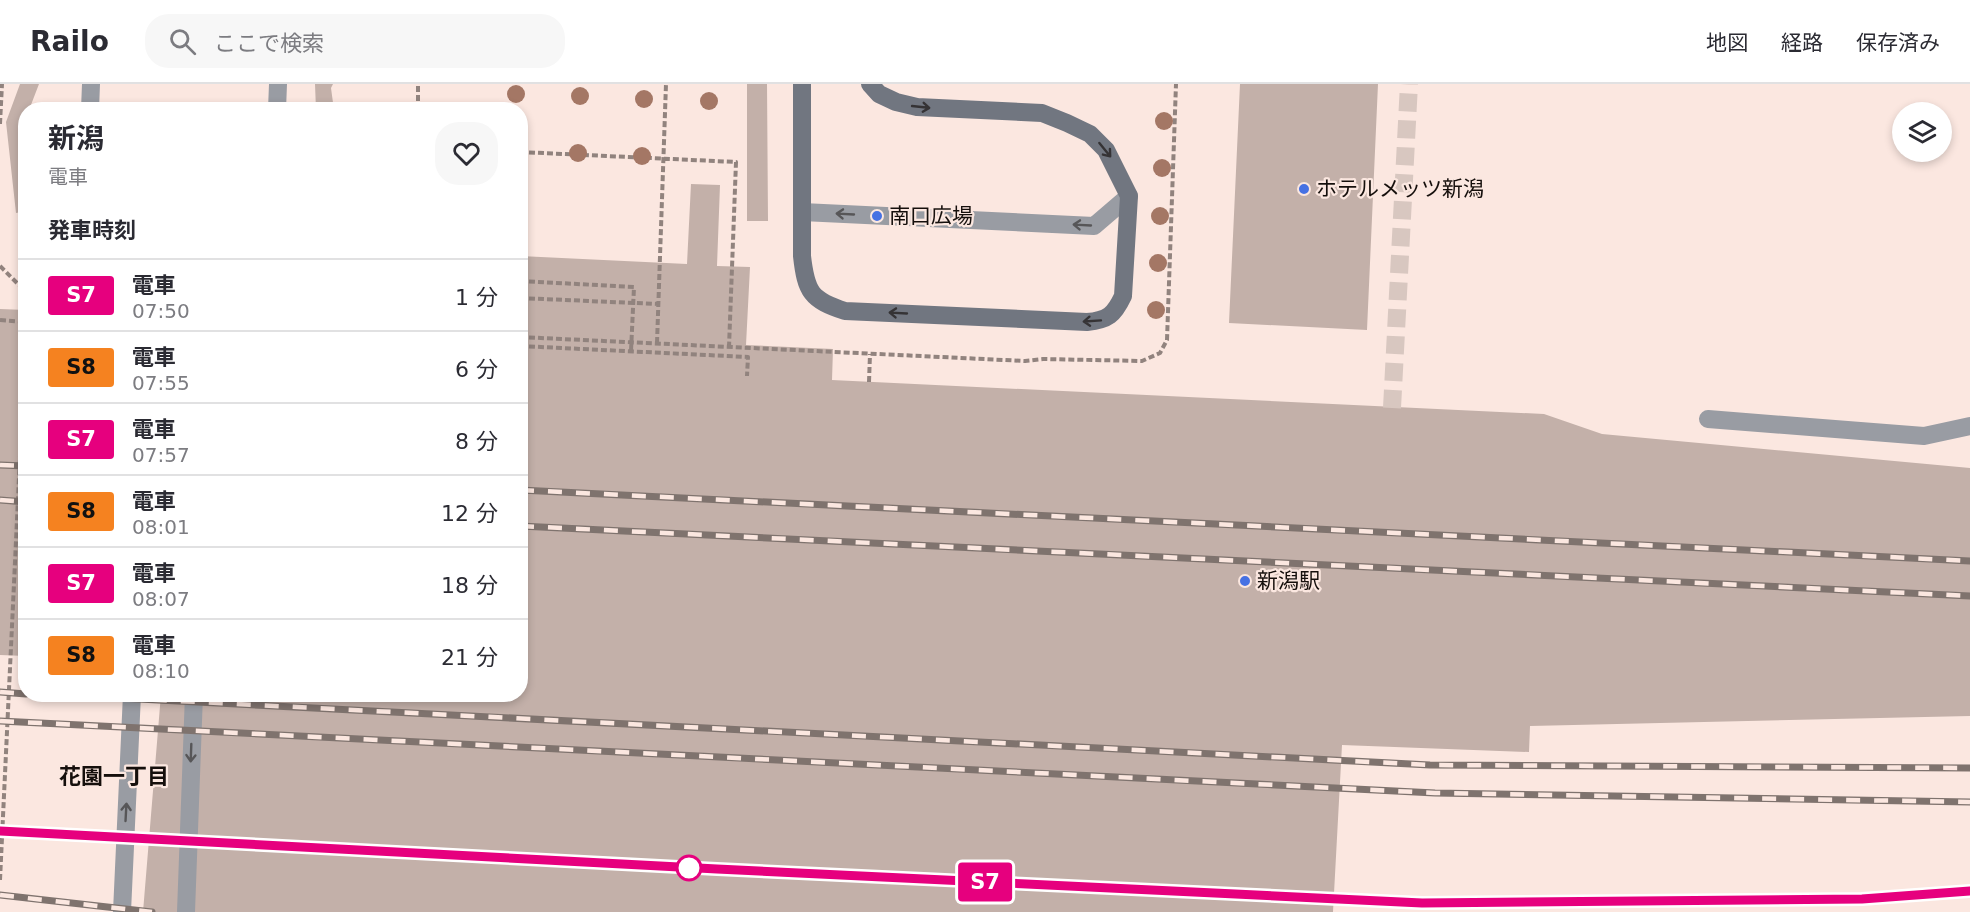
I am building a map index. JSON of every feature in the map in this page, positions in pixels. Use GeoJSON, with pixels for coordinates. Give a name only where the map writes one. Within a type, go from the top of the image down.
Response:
{"type":"FeatureCollection","features":[{"type":"Feature","properties":{"kind":"street"},"geometry":{"type":"LineString","coordinates":[[802,84],[802,256],[805,278],[810,289],[823,304],[845,311],[1087,322],[1103,320],[1117,308],[1123,296],[1129,196],[1106,150],[1090,134],[1042,113],[916,107],[896,102],[879,94],[870,84]]}},
{"type":"Feature","properties":{"kind":"lane"},"geometry":{"type":"LineString","coordinates":[[90,102],[91,84]]}},
{"type":"Feature","properties":{"kind":"lane"},"geometry":{"type":"LineString","coordinates":[[277,102],[278,84]]}},
{"type":"Feature","properties":{"kind":"lane"},"geometry":{"type":"LineString","coordinates":[[802,212],[1094,226],[1129,196]]}},
{"type":"Feature","properties":{"kind":"lane"},"geometry":{"type":"LineString","coordinates":[[1708,419],[1924,436],[1970,426]]}},
{"type":"Feature","properties":{"kind":"lane"},"geometry":{"type":"LineString","coordinates":[[122,912],[132,702]]}},
{"type":"Feature","properties":{"kind":"lane"},"geometry":{"type":"LineString","coordinates":[[186,912],[194,702]]}},
{"type":"Feature","properties":{"kind":"path"},"geometry":{"type":"LineString","coordinates":[[0,124],[2,84]]}},
{"type":"Feature","properties":{"kind":"path"},"geometry":{"type":"LineString","coordinates":[[418,84],[418,102]]}},
{"type":"Feature","properties":{"kind":"path"},"geometry":{"type":"LineString","coordinates":[[657,343],[666,84]]}},
{"type":"Feature","properties":{"kind":"path"},"geometry":{"type":"LineString","coordinates":[[528,153],[736,162],[729,347]]}},
{"type":"Feature","properties":{"kind":"path"},"geometry":{"type":"LineString","coordinates":[[0,266],[18,284]]}},
{"type":"Feature","properties":{"kind":"path"},"geometry":{"type":"LineString","coordinates":[[528,281],[634,287],[631,351]]}},
{"type":"Feature","properties":{"kind":"path"},"geometry":{"type":"LineString","coordinates":[[528,298],[658,304]]}},
{"type":"Feature","properties":{"kind":"path"},"geometry":{"type":"LineString","coordinates":[[0,320],[18,321]]}},
{"type":"Feature","properties":{"kind":"path"},"geometry":{"type":"LineString","coordinates":[[528,337],[833,352]]}},
{"type":"Feature","properties":{"kind":"path"},"geometry":{"type":"LineString","coordinates":[[528,346],[748,357],[747,376]]}},
{"type":"Feature","properties":{"kind":"path"},"geometry":{"type":"LineString","coordinates":[[869,382],[870,354]]}},
{"type":"Feature","properties":{"kind":"path"},"geometry":{"type":"LineString","coordinates":[[0,880],[18,498]]}},
{"type":"Feature","properties":{"kind":"building"},"geometry":{"type":"Polygon","coordinates":[[[20,84],[39,84],[32,102],[18,102],[18,213],[16,213],[6,122],[20,84]]]}},
{"type":"Feature","properties":{"kind":"building"},"geometry":{"type":"Polygon","coordinates":[[[315,84],[333,84],[331,88],[333,102],[316,102],[315,84]]]}},
{"type":"Feature","properties":{"kind":"building"},"geometry":{"type":"Polygon","coordinates":[[[747,84],[767,84],[768,221],[747,221],[747,84]]]}},
{"type":"Feature","properties":{"kind":"building"},"geometry":{"type":"Polygon","coordinates":[[[1240,84],[1378,84],[1367,330],[1229,323],[1240,84]]]}},
{"type":"Feature","properties":{"kind":"building","name":"新潟駅"},"geometry":{"type":"Polygon","coordinates":[[[691,184],[720,185],[717,266],[750,267],[746,345],[833,349],[832,380],[1544,414],[1602,434],[1970,468],[1970,716],[1530,726],[1529,752],[1342,745],[1333,912],[143,912],[160,702],[528,702],[528,256],[687,264],[691,184]]]}},
{"type":"Feature","properties":{"kind":"building"},"geometry":{"type":"Polygon","coordinates":[[[0,309],[18,310],[18,656],[0,655],[0,309]]]}},
{"type":"Feature","properties":{"kind":"tunnel"},"geometry":{"type":"LineString","coordinates":[[1392,408],[1409,84]]}},
{"type":"Feature","properties":{"kind":"railway"},"geometry":{"type":"LineString","coordinates":[[0,465],[18,466]]}},
{"type":"Feature","properties":{"kind":"railway"},"geometry":{"type":"LineString","coordinates":[[528,490],[1970,561]]}},
{"type":"Feature","properties":{"kind":"railway"},"geometry":{"type":"LineString","coordinates":[[0,500],[18,501]]}},
{"type":"Feature","properties":{"kind":"railway"},"geometry":{"type":"LineString","coordinates":[[528,526],[1970,596]]}},
{"type":"Feature","properties":{"kind":"railway"},"geometry":{"type":"LineString","coordinates":[[0,692],[18,693]]}},
{"type":"Feature","properties":{"kind":"railway"},"geometry":{"type":"LineString","coordinates":[[198,702],[1430,765],[1970,768]]}},
{"type":"Feature","properties":{"kind":"railway"},"geometry":{"type":"LineString","coordinates":[[0,721],[1435,793],[1970,802]]}},
{"type":"Feature","properties":{"kind":"railway"},"geometry":{"type":"LineString","coordinates":[[0,831],[1422,903],[1862,899],[1970,891]]}},
{"type":"Feature","properties":{"kind":"railway"},"geometry":{"type":"LineString","coordinates":[[0,895],[152,912]]}},
{"type":"Feature","properties":{"kind":"train","name":"S7"},"geometry":{"type":"LineString","coordinates":[[0,831],[1422,903],[1862,899],[1970,891]]}},
{"type":"Feature","properties":{"kind":"place","name":"ホテルメッツ新潟"},"geometry":{"type":"Point","coordinates":[1304,189]}},
{"type":"Feature","properties":{"kind":"place","name":"南口広場"},"geometry":{"type":"Point","coordinates":[877,216]}},
{"type":"Feature","properties":{"kind":"place","name":"新潟駅"},"geometry":{"type":"Point","coordinates":[1245,581]}},
{"type":"Feature","properties":{"kind":"district","name":"花園一丁目"},"geometry":{"type":"Point","coordinates":[114,776]}}]}
